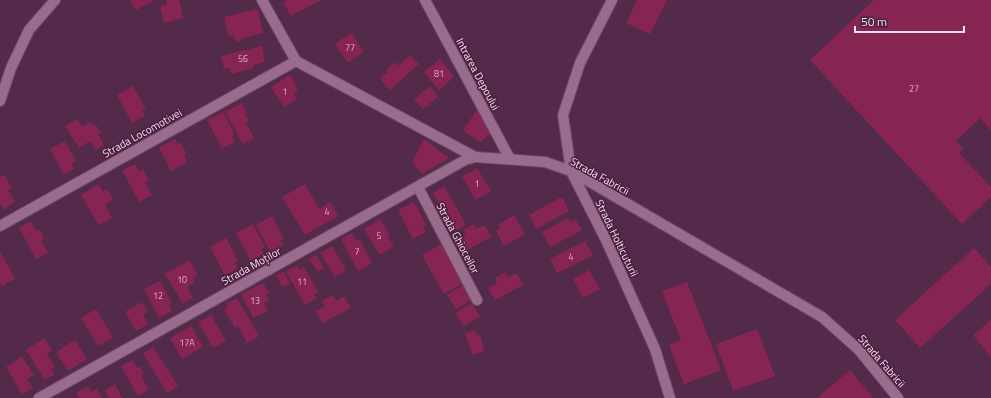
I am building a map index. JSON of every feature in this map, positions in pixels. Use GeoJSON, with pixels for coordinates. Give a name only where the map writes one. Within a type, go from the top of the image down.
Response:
{"type":"FeatureCollection","features":[{"type":"Feature","properties":{"kind":"street"},"geometry":{"type":"LineString","coordinates":[[0,100],[11,68],[29,30],[55,0]]}},
{"type":"Feature","properties":{"kind":"street"},"geometry":{"type":"LineString","coordinates":[[262,0],[296,61]]}},
{"type":"Feature","properties":{"kind":"street","name":"Intrarea Depoului"},"geometry":{"type":"LineString","coordinates":[[425,0],[510,159]]}},
{"type":"Feature","properties":{"kind":"street","name":"Strada Holticuturii"},"geometry":{"type":"LineString","coordinates":[[612,0],[580,63],[563,115],[571,172],[606,240],[656,349],[670,398]]}},
{"type":"Feature","properties":{"kind":"street","name":"Strada Fabricii"},"geometry":{"type":"LineString","coordinates":[[296,61],[475,157],[545,162],[571,172],[822,317],[859,350],[898,398]]}},
{"type":"Feature","properties":{"kind":"street","name":"Strada Locomotivei"},"geometry":{"type":"LineString","coordinates":[[0,226],[296,61]]}},
{"type":"Feature","properties":{"kind":"street","name":"Strada Moților"},"geometry":{"type":"LineString","coordinates":[[39,398],[465,160],[475,157]]}},
{"type":"Feature","properties":{"kind":"street","name":"Strada Ghioceilor"},"geometry":{"type":"LineString","coordinates":[[418,187],[477,300]]}},
{"type":"Feature","properties":{"kind":"building"},"geometry":{"type":"Polygon","coordinates":[[[130,0],[154,0],[136,10],[130,0]]]}},
{"type":"Feature","properties":{"kind":"building"},"geometry":{"type":"Polygon","coordinates":[[[166,0],[179,0],[183,18],[164,23],[160,7],[167,5],[166,0]]]}},
{"type":"Feature","properties":{"kind":"building"},"geometry":{"type":"Polygon","coordinates":[[[287,0],[321,0],[291,16],[283,2],[287,0]]]}},
{"type":"Feature","properties":{"kind":"building"},"geometry":{"type":"Polygon","coordinates":[[[637,0],[667,0],[650,34],[626,23],[637,0]]]}},
{"type":"Feature","properties":{"kind":"building"},"geometry":{"type":"Polygon","coordinates":[[[874,0],[991,0],[991,130],[980,118],[956,141],[963,149],[959,153],[991,187],[991,197],[962,224],[810,60],[874,0]]]}},
{"type":"Feature","properties":{"kind":"building"},"geometry":{"type":"Polygon","coordinates":[[[257,9],[263,33],[242,38],[243,40],[236,42],[234,36],[229,37],[224,17],[257,9]]]}},
{"type":"Feature","properties":{"kind":"building"},"geometry":{"type":"Polygon","coordinates":[[[351,33],[364,51],[348,63],[335,44],[351,33]]]}},
{"type":"Feature","properties":{"kind":"building"},"geometry":{"type":"Polygon","coordinates":[[[262,46],[265,62],[253,65],[254,68],[231,74],[230,68],[224,69],[221,56],[262,46]]]}},
{"type":"Feature","properties":{"kind":"building"},"geometry":{"type":"Polygon","coordinates":[[[410,55],[419,64],[390,90],[380,79],[388,72],[386,70],[395,62],[398,66],[410,55]]]}},
{"type":"Feature","properties":{"kind":"building"},"geometry":{"type":"Polygon","coordinates":[[[440,59],[454,77],[439,90],[424,72],[440,59]]]}},
{"type":"Feature","properties":{"kind":"building"},"geometry":{"type":"Polygon","coordinates":[[[290,75],[298,91],[294,93],[297,99],[284,107],[271,87],[290,75]]]}},
{"type":"Feature","properties":{"kind":"building"},"geometry":{"type":"Polygon","coordinates":[[[133,86],[146,109],[142,110],[145,116],[132,123],[117,95],[133,86]]]}},
{"type":"Feature","properties":{"kind":"building"},"geometry":{"type":"Polygon","coordinates":[[[430,86],[438,97],[423,109],[414,99],[430,86]]]}},
{"type":"Feature","properties":{"kind":"building"},"geometry":{"type":"Polygon","coordinates":[[[242,103],[249,121],[246,123],[254,138],[243,144],[225,112],[242,103]]]}},
{"type":"Feature","properties":{"kind":"building"},"geometry":{"type":"Polygon","coordinates":[[[479,107],[492,132],[480,142],[463,130],[479,107]]]}},
{"type":"Feature","properties":{"kind":"building"},"geometry":{"type":"Polygon","coordinates":[[[223,112],[235,135],[232,136],[235,142],[222,148],[207,120],[223,112]]]}},
{"type":"Feature","properties":{"kind":"building"},"geometry":{"type":"Polygon","coordinates":[[[77,119],[82,127],[91,122],[93,126],[96,125],[101,133],[98,134],[104,145],[96,150],[90,141],[79,148],[65,126],[77,119]]]}},
{"type":"Feature","properties":{"kind":"building"},"geometry":{"type":"Polygon","coordinates":[[[175,139],[178,144],[181,142],[186,153],[184,155],[187,162],[171,171],[159,148],[175,139]]]}},
{"type":"Feature","properties":{"kind":"building"},"geometry":{"type":"Polygon","coordinates":[[[424,139],[449,158],[422,174],[412,162],[424,139]]]}},
{"type":"Feature","properties":{"kind":"building"},"geometry":{"type":"Polygon","coordinates":[[[65,141],[76,161],[71,164],[74,169],[64,175],[50,149],[65,141]]]}},
{"type":"Feature","properties":{"kind":"building"},"geometry":{"type":"Polygon","coordinates":[[[135,164],[139,171],[143,169],[149,180],[145,182],[152,195],[139,202],[122,170],[135,164]]]}},
{"type":"Feature","properties":{"kind":"building"},"geometry":{"type":"Polygon","coordinates":[[[477,168],[491,191],[476,200],[462,177],[477,168]]]}},
{"type":"Feature","properties":{"kind":"building"},"geometry":{"type":"Polygon","coordinates":[[[4,175],[12,188],[8,190],[15,202],[4,209],[0,203],[0,177],[4,175]]]}},
{"type":"Feature","properties":{"kind":"building"},"geometry":{"type":"Polygon","coordinates":[[[98,184],[103,192],[107,189],[113,199],[105,205],[112,218],[99,225],[81,195],[98,184]]]}},
{"type":"Feature","properties":{"kind":"building"},"geometry":{"type":"Polygon","coordinates":[[[305,184],[319,209],[330,202],[338,216],[305,235],[282,197],[305,184]]]}},
{"type":"Feature","properties":{"kind":"building"},"geometry":{"type":"Polygon","coordinates":[[[444,186],[466,225],[455,231],[433,193],[444,186]]]}},
{"type":"Feature","properties":{"kind":"building"},"geometry":{"type":"Polygon","coordinates":[[[562,197],[569,211],[536,229],[529,215],[562,197]]]}},
{"type":"Feature","properties":{"kind":"building"},"geometry":{"type":"Polygon","coordinates":[[[414,202],[426,225],[423,226],[426,232],[413,239],[398,210],[414,202]]]}},
{"type":"Feature","properties":{"kind":"building"},"geometry":{"type":"Polygon","coordinates":[[[514,215],[525,234],[504,246],[496,231],[500,228],[498,225],[514,215]]]}},
{"type":"Feature","properties":{"kind":"building"},"geometry":{"type":"Polygon","coordinates":[[[272,216],[284,239],[280,240],[283,246],[271,253],[256,225],[272,216]]]}},
{"type":"Feature","properties":{"kind":"building"},"geometry":{"type":"Polygon","coordinates":[[[568,218],[570,222],[575,219],[582,230],[550,247],[542,232],[568,218]]]}},
{"type":"Feature","properties":{"kind":"building"},"geometry":{"type":"Polygon","coordinates":[[[380,219],[394,246],[380,255],[364,229],[380,219]]]}},
{"type":"Feature","properties":{"kind":"building"},"geometry":{"type":"Polygon","coordinates":[[[31,221],[36,231],[39,229],[44,238],[41,240],[48,253],[36,259],[19,228],[31,221]]]}},
{"type":"Feature","properties":{"kind":"building"},"geometry":{"type":"Polygon","coordinates":[[[253,224],[265,247],[261,249],[264,254],[251,261],[236,233],[253,224]]]}},
{"type":"Feature","properties":{"kind":"building"},"geometry":{"type":"Polygon","coordinates":[[[474,224],[476,229],[485,225],[491,237],[463,252],[457,240],[466,235],[463,230],[474,224]]]}},
{"type":"Feature","properties":{"kind":"building"},"geometry":{"type":"Polygon","coordinates":[[[352,233],[357,241],[360,240],[372,263],[358,271],[341,239],[352,233]]]}},
{"type":"Feature","properties":{"kind":"building"},"geometry":{"type":"Polygon","coordinates":[[[226,238],[238,261],[235,263],[238,268],[225,275],[210,247],[226,238]]]}},
{"type":"Feature","properties":{"kind":"building"},"geometry":{"type":"Polygon","coordinates":[[[585,241],[593,255],[557,273],[550,259],[585,241]]]}},
{"type":"Feature","properties":{"kind":"building"},"geometry":{"type":"Polygon","coordinates":[[[443,243],[465,282],[444,294],[422,255],[443,243]]]}},
{"type":"Feature","properties":{"kind":"building"},"geometry":{"type":"Polygon","coordinates":[[[332,246],[346,270],[335,277],[320,253],[332,246]]]}},
{"type":"Feature","properties":{"kind":"building"},"geometry":{"type":"Polygon","coordinates":[[[974,248],[991,267],[991,284],[920,348],[895,320],[974,248]]]}},
{"type":"Feature","properties":{"kind":"building"},"geometry":{"type":"Polygon","coordinates":[[[0,251],[15,279],[2,286],[0,283],[0,251]]]}},
{"type":"Feature","properties":{"kind":"building"},"geometry":{"type":"Polygon","coordinates":[[[316,255],[324,268],[318,272],[309,259],[316,255]]]}},
{"type":"Feature","properties":{"kind":"building"},"geometry":{"type":"Polygon","coordinates":[[[189,260],[198,275],[193,278],[195,282],[187,287],[193,298],[183,304],[165,274],[189,260]]]}},
{"type":"Feature","properties":{"kind":"building"},"geometry":{"type":"Polygon","coordinates":[[[297,265],[299,270],[304,267],[318,292],[314,294],[317,298],[305,305],[286,272],[297,265]]]}},
{"type":"Feature","properties":{"kind":"building"},"geometry":{"type":"Polygon","coordinates":[[[589,270],[600,289],[583,298],[573,279],[589,270]]]}},
{"type":"Feature","properties":{"kind":"building"},"geometry":{"type":"Polygon","coordinates":[[[284,272],[290,284],[282,287],[276,275],[284,272]]]}},
{"type":"Feature","properties":{"kind":"building"},"geometry":{"type":"Polygon","coordinates":[[[505,272],[508,277],[517,273],[523,285],[495,300],[488,288],[497,283],[495,278],[505,272]]]}},
{"type":"Feature","properties":{"kind":"building"},"geometry":{"type":"Polygon","coordinates":[[[160,281],[172,303],[169,305],[172,311],[159,318],[144,289],[160,281]]]}},
{"type":"Feature","properties":{"kind":"building"},"geometry":{"type":"Polygon","coordinates":[[[687,282],[721,370],[684,384],[669,345],[681,340],[662,291],[687,282]]]}},
{"type":"Feature","properties":{"kind":"building"},"geometry":{"type":"Polygon","coordinates":[[[263,283],[269,293],[266,294],[269,300],[264,303],[268,311],[253,318],[241,294],[263,283]]]}},
{"type":"Feature","properties":{"kind":"building"},"geometry":{"type":"Polygon","coordinates":[[[464,285],[473,299],[456,309],[447,295],[464,285]]]}},
{"type":"Feature","properties":{"kind":"building"},"geometry":{"type":"Polygon","coordinates":[[[333,295],[336,301],[344,296],[351,308],[322,323],[316,311],[325,306],[322,301],[333,295]]]}},
{"type":"Feature","properties":{"kind":"building"},"geometry":{"type":"Polygon","coordinates":[[[237,298],[259,336],[247,343],[238,326],[235,328],[224,310],[228,307],[226,304],[237,298]]]}},
{"type":"Feature","properties":{"kind":"building"},"geometry":{"type":"Polygon","coordinates":[[[142,302],[148,312],[143,315],[148,324],[136,331],[125,312],[142,302]]]}},
{"type":"Feature","properties":{"kind":"building"},"geometry":{"type":"Polygon","coordinates":[[[472,303],[480,316],[464,326],[455,313],[472,303]]]}},
{"type":"Feature","properties":{"kind":"building"},"geometry":{"type":"Polygon","coordinates":[[[96,309],[113,338],[98,346],[81,318],[96,309]]]}},
{"type":"Feature","properties":{"kind":"building"},"geometry":{"type":"Polygon","coordinates":[[[211,315],[226,341],[213,348],[198,322],[211,315]]]}},
{"type":"Feature","properties":{"kind":"building"},"geometry":{"type":"Polygon","coordinates":[[[991,320],[991,357],[973,335],[991,320]]]}},
{"type":"Feature","properties":{"kind":"building"},"geometry":{"type":"Polygon","coordinates":[[[191,326],[203,347],[182,359],[170,338],[191,326]]]}},
{"type":"Feature","properties":{"kind":"building"},"geometry":{"type":"Polygon","coordinates":[[[757,329],[775,376],[733,391],[716,344],[757,329]]]}},
{"type":"Feature","properties":{"kind":"building"},"geometry":{"type":"Polygon","coordinates":[[[475,330],[478,336],[480,335],[484,351],[473,355],[465,334],[475,330]]]}},
{"type":"Feature","properties":{"kind":"building"},"geometry":{"type":"Polygon","coordinates":[[[44,338],[52,350],[47,354],[55,367],[51,369],[55,374],[45,380],[26,350],[44,338]]]}},
{"type":"Feature","properties":{"kind":"building"},"geometry":{"type":"Polygon","coordinates":[[[75,340],[87,359],[68,371],[56,352],[75,340]]]}},
{"type":"Feature","properties":{"kind":"building"},"geometry":{"type":"Polygon","coordinates":[[[153,347],[178,386],[167,393],[143,353],[153,347]]]}},
{"type":"Feature","properties":{"kind":"building"},"geometry":{"type":"Polygon","coordinates":[[[22,357],[34,375],[27,379],[33,388],[22,394],[6,367],[22,357]]]}},
{"type":"Feature","properties":{"kind":"building"},"geometry":{"type":"Polygon","coordinates":[[[133,360],[137,368],[140,366],[144,374],[141,376],[149,390],[138,396],[121,366],[133,360]]]}},
{"type":"Feature","properties":{"kind":"building"},"geometry":{"type":"Polygon","coordinates":[[[850,370],[873,398],[817,398],[850,370]]]}},
{"type":"Feature","properties":{"kind":"building"},"geometry":{"type":"Polygon","coordinates":[[[115,384],[122,398],[109,398],[105,390],[115,384]]]}},
{"type":"Feature","properties":{"kind":"building"},"geometry":{"type":"Polygon","coordinates":[[[88,386],[91,392],[97,389],[102,398],[79,398],[76,393],[88,386]]]}}]}
